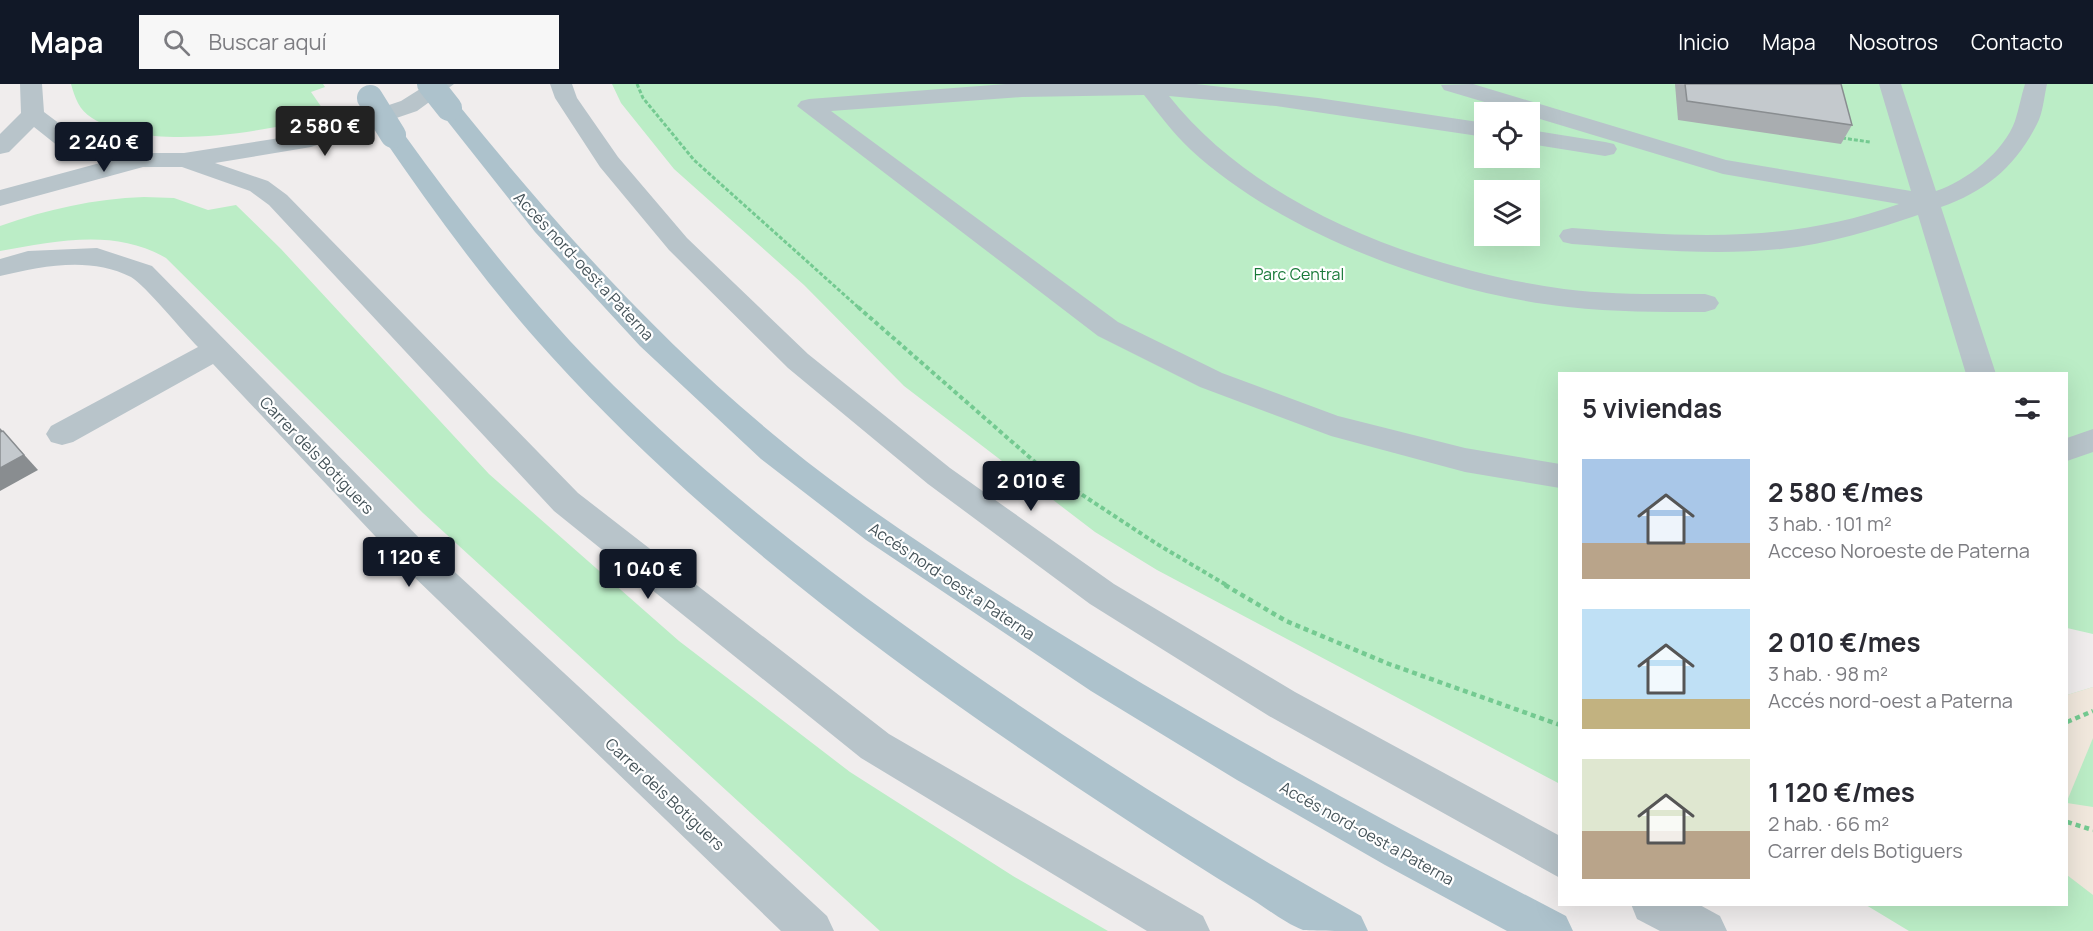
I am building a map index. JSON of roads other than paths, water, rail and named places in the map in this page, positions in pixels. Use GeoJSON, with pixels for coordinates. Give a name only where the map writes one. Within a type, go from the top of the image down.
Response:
{"type":"FeatureCollection","features":[{"type":"Feature","properties":{"kind":"main road"},"geometry":{"type":"LineString","coordinates":[[365,91],[452,220],[510,292],[583,372],[664,451],[770,544],[913,653],[1077,767],[1288,899],[1346,931]]}},
{"type":"Feature","properties":{"kind":"main road","name":"Accés nord-oest a Paterna"},"geometry":{"type":"LineString","coordinates":[[441,92],[560,244],[654,342],[750,431],[859,518],[1005,618],[1162,718],[1352,827],[1551,931]]}},
{"type":"Feature","properties":{"kind":"street"},"geometry":{"type":"LineString","coordinates":[[31,84],[33,115],[72,145],[145,160],[184,160],[303,142],[409,106],[441,92]]}},
{"type":"Feature","properties":{"kind":"street"},"geometry":{"type":"LineString","coordinates":[[561,84],[566,98],[609,162],[678,244],[798,361],[939,476],[1102,594],[1282,704],[1558,857]]}},
{"type":"Feature","properties":{"kind":"street"},"geometry":{"type":"LineString","coordinates":[[1890,84],[1980,372]]}},
{"type":"Feature","properties":{"kind":"street"},"geometry":{"type":"LineString","coordinates":[[1572,236],[1680,244],[1782,241],[1865,225],[1961,191],[1996,165],[2026,123],[2036,84]]}},
{"type":"Feature","properties":{"kind":"street"},"geometry":{"type":"LineString","coordinates":[[1452,85],[1723,167]]}},
{"type":"Feature","properties":{"kind":"street"},"geometry":{"type":"LineString","coordinates":[[1150,88],[1188,134],[1253,186],[1307,217],[1391,254],[1488,284],[1546,294],[1607,302],[1705,303]]}},
{"type":"Feature","properties":{"kind":"street"},"geometry":{"type":"LineString","coordinates":[[1474,128],[1290,100],[1150,88],[1041,89],[809,106],[1108,329],[1211,380],[1331,425],[1465,460],[1558,476]]}},
{"type":"Feature","properties":{"kind":"street"},"geometry":{"type":"LineString","coordinates":[[0,147],[33,115]]}},
{"type":"Feature","properties":{"kind":"street"},"geometry":{"type":"LineString","coordinates":[[1540,139],[1928,201]]}},
{"type":"Feature","properties":{"kind":"street"},"geometry":{"type":"LineString","coordinates":[[0,198],[27,189],[145,160]]}},
{"type":"Feature","properties":{"kind":"street"},"geometry":{"type":"LineString","coordinates":[[184,160],[259,186],[278,200],[566,502],[875,746],[1188,931]]}},
{"type":"Feature","properties":{"kind":"street","name":"Carrer dels Botiguers"},"geometry":{"type":"LineString","coordinates":[[0,268],[27,260],[97,256],[142,272],[420,561],[812,931]]}},
{"type":"Feature","properties":{"kind":"street"},"geometry":{"type":"LineString","coordinates":[[62,434],[216,350]]}},
{"type":"Feature","properties":{"kind":"street"},"geometry":{"type":"LineString","coordinates":[[2068,450],[2093,440]]}},
{"type":"Feature","properties":{"kind":"street"},"geometry":{"type":"LineString","coordinates":[[1656,906],[1705,931]]}},
{"type":"Feature","properties":{"kind":"park label","name":"Parc Central"},"geometry":{"type":"Point","coordinates":[1299,274]}}]}
